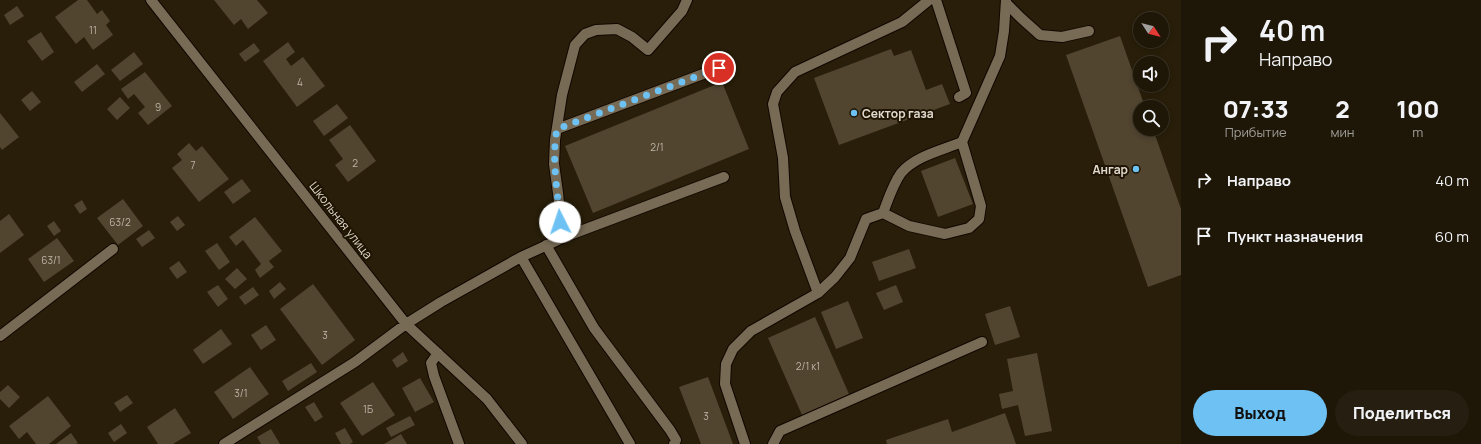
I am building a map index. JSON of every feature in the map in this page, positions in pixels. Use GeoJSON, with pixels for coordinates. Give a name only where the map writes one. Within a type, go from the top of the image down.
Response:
{"type":"FeatureCollection","features":[{"type":"Feature","properties":{"kind":"street","name":"Школьная улица"},"geometry":{"type":"LineString","coordinates":[[151,0],[406,324],[487,399],[522,444]]}},
{"type":"Feature","properties":{"kind":"street"},"geometry":{"type":"LineString","coordinates":[[567,236],[560,222],[554,164],[555,140],[562,95],[575,45],[585,34],[596,30],[617,29],[632,37],[648,50],[682,11],[687,0]]}},
{"type":"Feature","properties":{"kind":"street"},"geometry":{"type":"LineString","coordinates":[[818,293],[795,231],[785,197],[783,158],[773,104],[777,92],[795,72],[902,22],[929,0]]}},
{"type":"Feature","properties":{"kind":"street"},"geometry":{"type":"LineString","coordinates":[[936,0],[966,93],[959,97]]}},
{"type":"Feature","properties":{"kind":"street"},"geometry":{"type":"LineString","coordinates":[[745,444],[725,384],[726,364],[733,349],[751,331],[818,293],[835,277],[850,258],[866,219],[883,213],[908,226],[945,234],[969,228],[979,219],[981,206],[962,142],[1000,56],[1004,31],[1006,1]]}},
{"type":"Feature","properties":{"kind":"street"},"geometry":{"type":"LineString","coordinates":[[1006,1],[1021,18],[1040,35],[1062,37],[1089,31]]}},
{"type":"Feature","properties":{"kind":"street"},"geometry":{"type":"LineString","coordinates":[[557,129],[719,68]]}},
{"type":"Feature","properties":{"kind":"street"},"geometry":{"type":"LineString","coordinates":[[883,213],[892,190],[902,173],[920,158],[962,142]]}},
{"type":"Feature","properties":{"kind":"street"},"geometry":{"type":"LineString","coordinates":[[224,444],[355,362],[406,324],[441,302],[521,257],[567,236],[724,176]]}},
{"type":"Feature","properties":{"kind":"street"},"geometry":{"type":"LineString","coordinates":[[546,245],[594,328],[670,430],[676,440],[674,444]]}},
{"type":"Feature","properties":{"kind":"street"},"geometry":{"type":"LineString","coordinates":[[0,336],[113,249]]}},
{"type":"Feature","properties":{"kind":"street"},"geometry":{"type":"LineString","coordinates":[[521,257],[630,444]]}},
{"type":"Feature","properties":{"kind":"street"},"geometry":{"type":"LineString","coordinates":[[773,444],[780,431],[982,342]]}},
{"type":"Feature","properties":{"kind":"street"},"geometry":{"type":"LineString","coordinates":[[438,353],[431,363],[434,376],[459,444]]}},
{"type":"Feature","properties":{"kind":"building"},"geometry":{"type":"Polygon","coordinates":[[[78,0],[87,0],[97,14],[102,10],[110,21],[106,25],[113,35],[93,50],[84,37],[76,44],[55,17],[78,0]]]}},
{"type":"Feature","properties":{"kind":"building"},"geometry":{"type":"Polygon","coordinates":[[[214,0],[257,0],[268,13],[248,29],[241,19],[234,25],[214,0]]]}},
{"type":"Feature","properties":{"kind":"building"},"geometry":{"type":"Polygon","coordinates":[[[17,6],[24,16],[10,25],[4,15],[17,6]]]}},
{"type":"Feature","properties":{"kind":"building"},"geometry":{"type":"Polygon","coordinates":[[[41,32],[54,52],[42,61],[27,41],[41,32]]]}},
{"type":"Feature","properties":{"kind":"building","name":"Ангар"},"geometry":{"type":"Polygon","coordinates":[[[1120,36],[1133,73],[1133,92],[1140,92],[1143,100],[1133,100],[1133,136],[1155,136],[1181,209],[1181,275],[1148,287],[1066,55],[1120,36]]]}},
{"type":"Feature","properties":{"kind":"building"},"geometry":{"type":"Polygon","coordinates":[[[288,42],[295,52],[286,59],[291,66],[303,57],[325,86],[297,107],[263,61],[288,42]]]}},
{"type":"Feature","properties":{"kind":"building"},"geometry":{"type":"Polygon","coordinates":[[[254,43],[260,51],[245,62],[239,54],[254,43]]]}},
{"type":"Feature","properties":{"kind":"building"},"geometry":{"type":"Polygon","coordinates":[[[891,49],[894,56],[911,50],[926,90],[942,84],[950,104],[839,145],[814,78],[891,49]]]}},
{"type":"Feature","properties":{"kind":"building"},"geometry":{"type":"Polygon","coordinates":[[[134,52],[143,64],[120,81],[111,70],[134,52]]]}},
{"type":"Feature","properties":{"kind":"building"},"geometry":{"type":"Polygon","coordinates":[[[97,64],[105,74],[82,92],[74,82],[97,64]]]}},
{"type":"Feature","properties":{"kind":"building"},"geometry":{"type":"Polygon","coordinates":[[[145,72],[172,106],[148,125],[138,113],[145,107],[134,94],[128,99],[121,89],[145,72]]]}},
{"type":"Feature","properties":{"kind":"building"},"geometry":{"type":"Polygon","coordinates":[[[722,82],[749,149],[593,213],[565,146],[722,82]]]}},
{"type":"Feature","properties":{"kind":"building"},"geometry":{"type":"Polygon","coordinates":[[[32,91],[41,102],[30,111],[21,100],[32,91]]]}},
{"type":"Feature","properties":{"kind":"building"},"geometry":{"type":"Polygon","coordinates":[[[120,97],[130,108],[117,120],[107,109],[120,97]]]}},
{"type":"Feature","properties":{"kind":"building"},"geometry":{"type":"Polygon","coordinates":[[[337,104],[348,118],[324,136],[313,121],[337,104]]]}},
{"type":"Feature","properties":{"kind":"building"},"geometry":{"type":"Polygon","coordinates":[[[0,113],[19,137],[2,150],[0,147],[0,113]]]}},
{"type":"Feature","properties":{"kind":"building"},"geometry":{"type":"Polygon","coordinates":[[[350,125],[376,161],[348,182],[335,165],[343,159],[329,140],[350,125]]]}},
{"type":"Feature","properties":{"kind":"building"},"geometry":{"type":"Polygon","coordinates":[[[189,143],[196,151],[202,146],[229,179],[199,202],[172,168],[182,160],[177,154],[189,143]]]}},
{"type":"Feature","properties":{"kind":"building"},"geometry":{"type":"Polygon","coordinates":[[[955,158],[973,204],[938,217],[921,171],[955,158]]]}},
{"type":"Feature","properties":{"kind":"building"},"geometry":{"type":"Polygon","coordinates":[[[242,179],[251,191],[233,204],[224,192],[242,179]]]}},
{"type":"Feature","properties":{"kind":"building"},"geometry":{"type":"Polygon","coordinates":[[[123,199],[143,226],[118,245],[97,218],[123,199]]]}},
{"type":"Feature","properties":{"kind":"building"},"geometry":{"type":"Polygon","coordinates":[[[82,200],[87,209],[80,214],[74,205],[82,200]]]}},
{"type":"Feature","properties":{"kind":"building"},"geometry":{"type":"Polygon","coordinates":[[[9,214],[24,235],[0,253],[0,221],[9,214]]]}},
{"type":"Feature","properties":{"kind":"building"},"geometry":{"type":"Polygon","coordinates":[[[178,216],[185,225],[177,231],[170,222],[178,216]]]}},
{"type":"Feature","properties":{"kind":"building"},"geometry":{"type":"Polygon","coordinates":[[[255,217],[282,251],[269,261],[274,267],[260,278],[255,270],[261,264],[243,240],[236,246],[229,237],[255,217]]]}},
{"type":"Feature","properties":{"kind":"building"},"geometry":{"type":"Polygon","coordinates":[[[54,221],[61,231],[54,236],[47,226],[54,221]]]}},
{"type":"Feature","properties":{"kind":"building"},"geometry":{"type":"Polygon","coordinates":[[[149,230],[155,238],[142,247],[136,239],[149,230]]]}},
{"type":"Feature","properties":{"kind":"building"},"geometry":{"type":"Polygon","coordinates":[[[57,238],[74,261],[44,282],[28,259],[57,238]]]}},
{"type":"Feature","properties":{"kind":"building"},"geometry":{"type":"Polygon","coordinates":[[[217,243],[230,262],[219,270],[205,251],[217,243]]]}},
{"type":"Feature","properties":{"kind":"building"},"geometry":{"type":"Polygon","coordinates":[[[909,249],[916,268],[879,281],[872,262],[909,249]]]}},
{"type":"Feature","properties":{"kind":"building"},"geometry":{"type":"Polygon","coordinates":[[[179,261],[187,272],[177,279],[169,268],[179,261]]]}},
{"type":"Feature","properties":{"kind":"building"},"geometry":{"type":"Polygon","coordinates":[[[237,268],[247,279],[235,289],[225,279],[237,268]]]}},
{"type":"Feature","properties":{"kind":"building"},"geometry":{"type":"Polygon","coordinates":[[[280,282],[286,289],[274,299],[269,291],[280,282]]]}},
{"type":"Feature","properties":{"kind":"building"},"geometry":{"type":"Polygon","coordinates":[[[313,284],[355,340],[322,365],[280,309],[313,284]]]}},
{"type":"Feature","properties":{"kind":"building"},"geometry":{"type":"Polygon","coordinates":[[[218,285],[228,299],[218,307],[207,292],[218,285]]]}},
{"type":"Feature","properties":{"kind":"building"},"geometry":{"type":"Polygon","coordinates":[[[896,285],[903,302],[884,310],[876,293],[896,285]]]}},
{"type":"Feature","properties":{"kind":"building"},"geometry":{"type":"Polygon","coordinates":[[[253,287],[259,295],[245,305],[239,297],[253,287]]]}},
{"type":"Feature","properties":{"kind":"building"},"geometry":{"type":"Polygon","coordinates":[[[848,301],[863,338],[836,349],[821,312],[848,301]]]}},
{"type":"Feature","properties":{"kind":"building"},"geometry":{"type":"Polygon","coordinates":[[[1010,306],[1020,337],[995,345],[985,314],[1010,306]]]}},
{"type":"Feature","properties":{"kind":"building"},"geometry":{"type":"Polygon","coordinates":[[[815,317],[849,394],[802,415],[768,338],[815,317]]]}},
{"type":"Feature","properties":{"kind":"building"},"geometry":{"type":"Polygon","coordinates":[[[266,325],[276,340],[261,350],[251,335],[266,325]]]}},
{"type":"Feature","properties":{"kind":"building"},"geometry":{"type":"Polygon","coordinates":[[[221,329],[232,344],[203,364],[193,350],[221,329]]]}},
{"type":"Feature","properties":{"kind":"building"},"geometry":{"type":"Polygon","coordinates":[[[403,352],[408,361],[397,368],[392,360],[403,352]]]}},
{"type":"Feature","properties":{"kind":"building"},"geometry":{"type":"Polygon","coordinates":[[[1037,353],[1052,431],[1025,436],[1018,405],[1002,409],[999,394],[1013,391],[1007,359],[1037,353]]]}},
{"type":"Feature","properties":{"kind":"building"},"geometry":{"type":"Polygon","coordinates":[[[311,363],[317,372],[288,391],[282,381],[311,363]]]}},
{"type":"Feature","properties":{"kind":"building"},"geometry":{"type":"Polygon","coordinates":[[[250,367],[269,394],[233,419],[214,392],[250,367]]]}},
{"type":"Feature","properties":{"kind":"building"},"geometry":{"type":"Polygon","coordinates":[[[708,377],[733,444],[701,444],[679,387],[708,377]]]}},
{"type":"Feature","properties":{"kind":"building"},"geometry":{"type":"Polygon","coordinates":[[[420,378],[434,402],[415,412],[402,388],[420,378]]]}},
{"type":"Feature","properties":{"kind":"building"},"geometry":{"type":"Polygon","coordinates":[[[373,382],[395,415],[362,436],[340,403],[373,382]]]}},
{"type":"Feature","properties":{"kind":"building"},"geometry":{"type":"Polygon","coordinates":[[[8,385],[20,397],[9,408],[0,399],[0,392],[8,385]]]}},
{"type":"Feature","properties":{"kind":"building"},"geometry":{"type":"Polygon","coordinates":[[[127,395],[133,403],[120,412],[114,403],[127,395]]]}},
{"type":"Feature","properties":{"kind":"building"},"geometry":{"type":"Polygon","coordinates":[[[48,396],[71,426],[49,444],[36,444],[27,432],[19,439],[9,426],[48,396]]]}},
{"type":"Feature","properties":{"kind":"building"},"geometry":{"type":"Polygon","coordinates":[[[314,402],[323,417],[315,422],[305,407],[314,402]]]}},
{"type":"Feature","properties":{"kind":"building"},"geometry":{"type":"Polygon","coordinates":[[[175,408],[191,433],[173,444],[158,444],[147,427],[175,408]]]}},
{"type":"Feature","properties":{"kind":"building"},"geometry":{"type":"Polygon","coordinates":[[[1005,413],[1016,444],[887,444],[886,440],[948,419],[952,432],[1005,413]]]}},
{"type":"Feature","properties":{"kind":"building"},"geometry":{"type":"Polygon","coordinates":[[[410,416],[415,425],[391,437],[386,428],[410,416]]]}},
{"type":"Feature","properties":{"kind":"building"},"geometry":{"type":"Polygon","coordinates":[[[121,424],[127,433],[114,442],[108,433],[121,424]]]}},
{"type":"Feature","properties":{"kind":"building"},"geometry":{"type":"Polygon","coordinates":[[[345,428],[353,442],[350,444],[341,444],[335,433],[345,428]]]}},
{"type":"Feature","properties":{"kind":"building"},"geometry":{"type":"Polygon","coordinates":[[[271,429],[280,444],[261,444],[257,437],[271,429]]]}},
{"type":"Feature","properties":{"kind":"building"},"geometry":{"type":"Polygon","coordinates":[[[71,433],[78,443],[56,444],[71,433]]]}},
{"type":"Feature","properties":{"kind":"building"},"geometry":{"type":"Polygon","coordinates":[[[401,434],[407,444],[384,444],[401,434]]]}},
{"type":"Feature","properties":{"kind":"place","name":"Сектор газа"},"geometry":{"type":"Point","coordinates":[854,113]}},
{"type":"Feature","properties":{"kind":"place","name":"Ангар"},"geometry":{"type":"Point","coordinates":[1136,169]}},
{"type":"Feature","properties":{"kind":"route"},"geometry":{"type":"LineString","coordinates":[[560,222],[554,164],[557,129],[719,68]]}}]}
